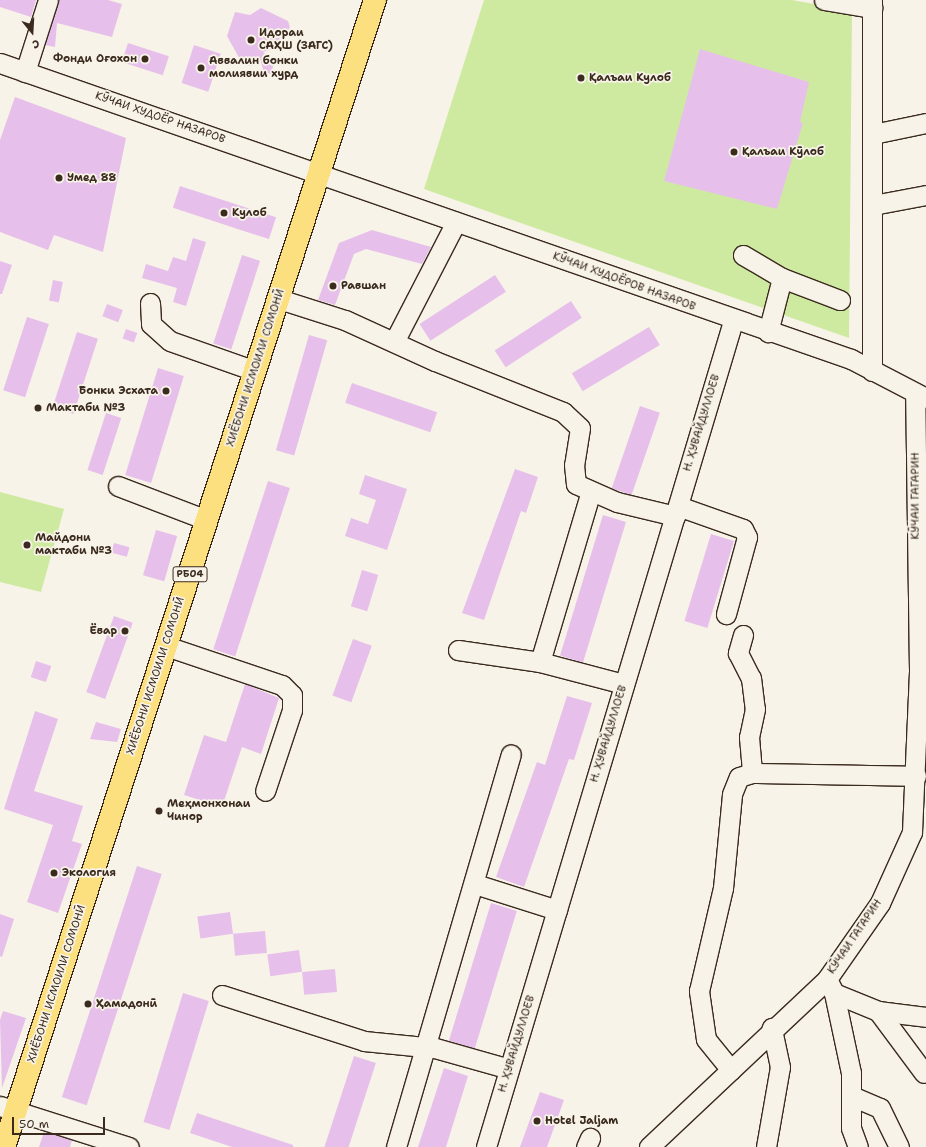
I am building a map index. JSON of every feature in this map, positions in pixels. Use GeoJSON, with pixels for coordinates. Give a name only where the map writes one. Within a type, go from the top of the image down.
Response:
{"type":"FeatureCollection","features":[{"type":"Feature","properties":{"kind":"main road","name":"ХИЁБОНИ ИСМОИЛИ СОМОНӢ"},"geometry":{"type":"LineString","coordinates":[[4,1147],[8,1109],[166,646],[375,0]]}},
{"type":"Feature","properties":{"kind":"street"},"geometry":{"type":"LineString","coordinates":[[26,72],[48,0]]}},
{"type":"Feature","properties":{"kind":"street"},"geometry":{"type":"LineString","coordinates":[[824,0],[872,4],[872,371]]}},
{"type":"Feature","properties":{"kind":"street","name":"КӮЧАИ ХУДОЁР НАЗАРОВ"},"geometry":{"type":"LineString","coordinates":[[0,63],[320,172]]}},
{"type":"Feature","properties":{"kind":"street"},"geometry":{"type":"LineString","coordinates":[[873,134],[926,123]]}},
{"type":"Feature","properties":{"kind":"street","name":"КӮЧАИ ХУДОЁРОВ НАЗАРОВ"},"geometry":{"type":"LineString","coordinates":[[320,172],[733,321],[851,359],[920,395]]}},
{"type":"Feature","properties":{"kind":"street"},"geometry":{"type":"LineString","coordinates":[[873,205],[926,195]]}},
{"type":"Feature","properties":{"kind":"street"},"geometry":{"type":"LineString","coordinates":[[394,342],[456,222]]}},
{"type":"Feature","properties":{"kind":"street"},"geometry":{"type":"LineString","coordinates":[[743,255],[782,278],[840,300]]}},
{"type":"Feature","properties":{"kind":"street"},"geometry":{"type":"LineString","coordinates":[[768,332],[782,278]]}},
{"type":"Feature","properties":{"kind":"street"},"geometry":{"type":"LineString","coordinates":[[279,299],[345,320],[574,419],[580,428],[574,466],[576,484],[617,502],[676,511],[743,529],[747,537],[726,614]]}},
{"type":"Feature","properties":{"kind":"street"},"geometry":{"type":"LineString","coordinates":[[150,303],[151,324],[170,341],[255,371]]}},
{"type":"Feature","properties":{"kind":"street","name":"Н. ҲУВАЙДУЛЛОЕВ"},"geometry":{"type":"LineString","coordinates":[[486,1147],[733,321]]}},
{"type":"Feature","properties":{"kind":"street","name":"КӮЧАИ ГАГАРИН"},"geometry":{"type":"LineString","coordinates":[[649,1147],[772,1028],[830,986],[880,903],[912,832],[916,776],[922,590],[920,395]]}},
{"type":"Feature","properties":{"kind":"street"},"geometry":{"type":"LineString","coordinates":[[118,486],[207,520]]}},
{"type":"Feature","properties":{"kind":"street"},"geometry":{"type":"LineString","coordinates":[[540,662],[591,491]]}},
{"type":"Feature","properties":{"kind":"street"},"geometry":{"type":"LineString","coordinates":[[743,635],[738,653],[751,678],[755,709],[749,738],[752,773]]}},
{"type":"Feature","properties":{"kind":"street"},"geometry":{"type":"LineString","coordinates":[[166,646],[282,685],[292,695],[292,710],[266,791]]}},
{"type":"Feature","properties":{"kind":"street"},"geometry":{"type":"LineString","coordinates":[[458,650],[540,662],[624,684]]}},
{"type":"Feature","properties":{"kind":"street"},"geometry":{"type":"LineString","coordinates":[[396,1147],[475,884],[511,755]]}},
{"type":"Feature","properties":{"kind":"street"},"geometry":{"type":"LineString","coordinates":[[730,1070],[706,1039],[699,992],[723,888],[732,794],[739,776],[752,773],[916,776]]}},
{"type":"Feature","properties":{"kind":"street"},"geometry":{"type":"LineString","coordinates":[[475,884],[557,910]]}},
{"type":"Feature","properties":{"kind":"street"},"geometry":{"type":"LineString","coordinates":[[830,986],[878,1011],[926,1017]]}},
{"type":"Feature","properties":{"kind":"street"},"geometry":{"type":"LineString","coordinates":[[830,986],[854,1097],[851,1128],[858,1147]]}},
{"type":"Feature","properties":{"kind":"street"},"geometry":{"type":"LineString","coordinates":[[222,995],[364,1041],[425,1047],[509,1069]]}},
{"type":"Feature","properties":{"kind":"street"},"geometry":{"type":"LineString","coordinates":[[878,1011],[924,1074]]}},
{"type":"Feature","properties":{"kind":"street"},"geometry":{"type":"LineString","coordinates":[[766,1147],[780,1067],[772,1028]]}},
{"type":"Feature","properties":{"kind":"street"},"geometry":{"type":"LineString","coordinates":[[854,1097],[880,1108],[899,1147]]}},
{"type":"Feature","properties":{"kind":"street"},"geometry":{"type":"LineString","coordinates":[[8,1109],[129,1147]]}},
{"type":"Feature","properties":{"kind":"green space"},"geometry":{"type":"Polygon","coordinates":[[[484,0],[792,0],[852,11],[849,338],[424,189],[484,0]]]}},
{"type":"Feature","properties":{"kind":"green space","name":"Майдони мактаби №3"},"geometry":{"type":"Polygon","coordinates":[[[0,492],[64,509],[41,592],[0,582],[0,492]]]}},
{"type":"Feature","properties":{"kind":"building"},"geometry":{"type":"Polygon","coordinates":[[[0,0],[36,0],[31,17],[0,7],[0,0]]]}},
{"type":"Feature","properties":{"kind":"building"},"geometry":{"type":"Polygon","coordinates":[[[59,0],[108,0],[122,4],[112,37],[57,23],[55,47],[45,45],[59,0]]]}},
{"type":"Feature","properties":{"kind":"building","name":"Идораи САҲШ (ЗАГС)"},"geometry":{"type":"Polygon","coordinates":[[[261,8],[288,21],[290,27],[287,32],[282,32],[276,48],[263,52],[274,63],[271,74],[264,72],[260,59],[251,66],[242,63],[227,36],[235,12],[250,15],[261,8]]]}},
{"type":"Feature","properties":{"kind":"building","name":"Фонди Оғохон"},"geometry":{"type":"Polygon","coordinates":[[[128,43],[169,56],[163,75],[122,62],[128,43]]]}},
{"type":"Feature","properties":{"kind":"building","name":"Аввалин бонки молиявии хурд"},"geometry":{"type":"Polygon","coordinates":[[[194,45],[221,54],[208,92],[182,83],[194,45]]]}},
{"type":"Feature","properties":{"kind":"building","name":"Қалъаи Кӯлоб"},"geometry":{"type":"Polygon","coordinates":[[[700,49],[809,82],[800,122],[803,123],[777,209],[664,181],[700,49]]]}},
{"type":"Feature","properties":{"kind":"building","name":"Умед 88"},"geometry":{"type":"Polygon","coordinates":[[[15,97],[126,138],[103,252],[54,235],[48,250],[0,232],[0,140],[15,97]]]}},
{"type":"Feature","properties":{"kind":"building","name":"Кулоб"},"geometry":{"type":"Polygon","coordinates":[[[180,186],[276,217],[269,239],[173,208],[180,186]]]}},
{"type":"Feature","properties":{"kind":"building","name":"Равшан"},"geometry":{"type":"Polygon","coordinates":[[[372,230],[431,247],[422,264],[366,249],[354,254],[335,305],[318,300],[339,243],[372,230]]]}},
{"type":"Feature","properties":{"kind":"building"},"geometry":{"type":"Polygon","coordinates":[[[193,238],[206,242],[186,306],[173,302],[177,288],[142,278],[146,264],[168,271],[173,257],[186,261],[193,238]]]}},
{"type":"Feature","properties":{"kind":"building"},"geometry":{"type":"Polygon","coordinates":[[[242,255],[260,261],[231,349],[213,343],[242,255]]]}},
{"type":"Feature","properties":{"kind":"building"},"geometry":{"type":"Polygon","coordinates":[[[0,261],[12,265],[2,294],[0,294],[0,261]]]}},
{"type":"Feature","properties":{"kind":"building"},"geometry":{"type":"Polygon","coordinates":[[[495,275],[506,292],[430,341],[420,324],[495,275]]]}},
{"type":"Feature","properties":{"kind":"building"},"geometry":{"type":"Polygon","coordinates":[[[53,280],[63,282],[59,303],[49,301],[53,280]]]}},
{"type":"Feature","properties":{"kind":"building"},"geometry":{"type":"Polygon","coordinates":[[[571,301],[582,318],[506,367],[495,351],[571,301]]]}},
{"type":"Feature","properties":{"kind":"building"},"geometry":{"type":"Polygon","coordinates":[[[107,304],[123,310],[118,322],[102,316],[107,304]]]}},
{"type":"Feature","properties":{"kind":"building"},"geometry":{"type":"Polygon","coordinates":[[[27,317],[49,324],[25,397],[3,390],[27,317]]]}},
{"type":"Feature","properties":{"kind":"building"},"geometry":{"type":"Polygon","coordinates":[[[649,327],[660,345],[583,391],[572,373],[649,327]]]}},
{"type":"Feature","properties":{"kind":"building"},"geometry":{"type":"Polygon","coordinates":[[[126,329],[137,333],[134,343],[123,338],[126,329]]]}},
{"type":"Feature","properties":{"kind":"building"},"geometry":{"type":"Polygon","coordinates":[[[77,332],[98,339],[74,414],[53,407],[77,332]]]}},
{"type":"Feature","properties":{"kind":"building"},"geometry":{"type":"Polygon","coordinates":[[[309,335],[327,340],[294,456],[276,450],[309,335]]]}},
{"type":"Feature","properties":{"kind":"building"},"geometry":{"type":"Polygon","coordinates":[[[158,368],[184,376],[151,483],[125,475],[158,368]]]}},
{"type":"Feature","properties":{"kind":"building"},"geometry":{"type":"Polygon","coordinates":[[[352,383],[437,412],[430,432],[345,403],[352,383]]]}},
{"type":"Feature","properties":{"kind":"building"},"geometry":{"type":"Polygon","coordinates":[[[640,406],[660,413],[632,495],[612,488],[640,406]]]}},
{"type":"Feature","properties":{"kind":"building"},"geometry":{"type":"Polygon","coordinates":[[[106,413],[121,418],[103,475],[87,470],[106,413]]]}},
{"type":"Feature","properties":{"kind":"building"},"geometry":{"type":"Polygon","coordinates":[[[515,469],[538,477],[526,513],[521,511],[484,620],[462,613],[515,469]]]}},
{"type":"Feature","properties":{"kind":"building"},"geometry":{"type":"Polygon","coordinates":[[[365,475],[407,489],[387,550],[345,536],[351,518],[368,524],[376,500],[359,494],[365,475]]]}},
{"type":"Feature","properties":{"kind":"building"},"geometry":{"type":"Polygon","coordinates":[[[268,481],[290,488],[235,656],[213,649],[268,481]]]}},
{"type":"Feature","properties":{"kind":"building"},"geometry":{"type":"Polygon","coordinates":[[[603,515],[626,522],[583,663],[560,656],[603,515]]]}},
{"type":"Feature","properties":{"kind":"building"},"geometry":{"type":"Polygon","coordinates":[[[156,530],[177,536],[164,581],[143,575],[156,530]]]}},
{"type":"Feature","properties":{"kind":"building"},"geometry":{"type":"Polygon","coordinates":[[[711,534],[734,541],[707,628],[684,621],[711,534]]]}},
{"type":"Feature","properties":{"kind":"building"},"geometry":{"type":"Polygon","coordinates":[[[114,543],[129,547],[127,557],[111,553],[114,543]]]}},
{"type":"Feature","properties":{"kind":"building"},"geometry":{"type":"Polygon","coordinates":[[[362,570],[378,575],[367,611],[351,606],[362,570]]]}},
{"type":"Feature","properties":{"kind":"building"},"geometry":{"type":"Polygon","coordinates":[[[114,616],[133,623],[105,699],[86,692],[114,616]]]}},
{"type":"Feature","properties":{"kind":"building"},"geometry":{"type":"Polygon","coordinates":[[[353,639],[372,646],[351,702],[332,695],[353,639]]]}},
{"type":"Feature","properties":{"kind":"building"},"geometry":{"type":"Polygon","coordinates":[[[36,661],[51,666],[46,682],[31,677],[36,661]]]}},
{"type":"Feature","properties":{"kind":"building"},"geometry":{"type":"Polygon","coordinates":[[[245,684],[279,698],[261,754],[242,747],[222,807],[184,795],[204,735],[226,742],[245,684]]]}},
{"type":"Feature","properties":{"kind":"building"},"geometry":{"type":"Polygon","coordinates":[[[567,696],[592,703],[574,760],[569,759],[524,887],[496,877],[537,762],[545,765],[567,696]]]}},
{"type":"Feature","properties":{"kind":"building"},"geometry":{"type":"Polygon","coordinates":[[[35,711],[58,719],[34,791],[83,806],[72,841],[82,844],[58,913],[27,902],[53,825],[4,809],[35,711]]]}},
{"type":"Feature","properties":{"kind":"building"},"geometry":{"type":"Polygon","coordinates":[[[96,722],[121,729],[117,742],[90,739],[96,722]]]}},
{"type":"Feature","properties":{"kind":"building"},"geometry":{"type":"Polygon","coordinates":[[[137,866],[162,874],[87,1105],[62,1097],[137,866]]]}},
{"type":"Feature","properties":{"kind":"building"},"geometry":{"type":"Polygon","coordinates":[[[491,903],[517,911],[475,1049],[449,1041],[491,903]]]}},
{"type":"Feature","properties":{"kind":"building"},"geometry":{"type":"Polygon","coordinates":[[[230,912],[233,934],[200,938],[197,917],[230,912]]]}},
{"type":"Feature","properties":{"kind":"building"},"geometry":{"type":"Polygon","coordinates":[[[0,914],[14,919],[2,957],[0,956],[0,914]]]}},
{"type":"Feature","properties":{"kind":"building"},"geometry":{"type":"Polygon","coordinates":[[[265,931],[267,953],[235,956],[233,934],[265,931]]]}},
{"type":"Feature","properties":{"kind":"building"},"geometry":{"type":"Polygon","coordinates":[[[299,950],[302,972],[270,976],[267,954],[299,950]]]}},
{"type":"Feature","properties":{"kind":"building"},"geometry":{"type":"Polygon","coordinates":[[[335,969],[337,992],[304,995],[302,972],[335,969]]]}},
{"type":"Feature","properties":{"kind":"building"},"geometry":{"type":"Polygon","coordinates":[[[183,993],[209,1001],[169,1130],[144,1122],[183,993]]]}},
{"type":"Feature","properties":{"kind":"building"},"geometry":{"type":"Polygon","coordinates":[[[3,1011],[26,1018],[2,1088],[0,1020],[3,1011]]]}},
{"type":"Feature","properties":{"kind":"building"},"geometry":{"type":"Polygon","coordinates":[[[354,1056],[376,1063],[349,1147],[324,1147],[354,1056]]]}},
{"type":"Feature","properties":{"kind":"building"},"geometry":{"type":"Polygon","coordinates":[[[444,1068],[468,1076],[446,1147],[418,1147],[444,1068]]]}},
{"type":"Feature","properties":{"kind":"building"},"geometry":{"type":"Polygon","coordinates":[[[540,1092],[564,1100],[547,1147],[520,1147],[540,1092]]]}},
{"type":"Feature","properties":{"kind":"building"},"geometry":{"type":"Polygon","coordinates":[[[197,1113],[293,1145],[293,1147],[232,1147],[190,1133],[197,1113]]]}},
{"type":"Feature","properties":{"kind":"building"},"geometry":{"type":"Polygon","coordinates":[[[44,1132],[72,1140],[70,1147],[39,1147],[44,1132]]]}},
{"type":"Feature","properties":{"kind":"place","name":"Идораи САҲШ (ЗАГС)"},"geometry":{"type":"Point","coordinates":[251,40]}},
{"type":"Feature","properties":{"kind":"place","name":"Фонди Оғохон"},"geometry":{"type":"Point","coordinates":[145,59]}},
{"type":"Feature","properties":{"kind":"place","name":"Аввалин бонки молиявии хурд"},"geometry":{"type":"Point","coordinates":[201,68]}},
{"type":"Feature","properties":{"kind":"place","name":"Қалъаи Кулоб"},"geometry":{"type":"Point","coordinates":[581,78]}},
{"type":"Feature","properties":{"kind":"place","name":"Қалъаи Кӯлоб"},"geometry":{"type":"Point","coordinates":[734,152]}},
{"type":"Feature","properties":{"kind":"place","name":"Умед 88"},"geometry":{"type":"Point","coordinates":[59,178]}},
{"type":"Feature","properties":{"kind":"place","name":"Кулоб"},"geometry":{"type":"Point","coordinates":[224,213]}},
{"type":"Feature","properties":{"kind":"place","name":"Равшан"},"geometry":{"type":"Point","coordinates":[333,286]}},
{"type":"Feature","properties":{"kind":"place","name":"Бонки Эсхата"},"geometry":{"type":"Point","coordinates":[166,391]}},
{"type":"Feature","properties":{"kind":"place","name":"Мактаби №3"},"geometry":{"type":"Point","coordinates":[38,408]}},
{"type":"Feature","properties":{"kind":"place","name":"Майдони мактаби №3"},"geometry":{"type":"Point","coordinates":[27,545]}},
{"type":"Feature","properties":{"kind":"place","name":"Ёвар"},"geometry":{"type":"Point","coordinates":[125,631]}},
{"type":"Feature","properties":{"kind":"place","name":"Меҳмонхонаи Чинор"},"geometry":{"type":"Point","coordinates":[159,811]}},
{"type":"Feature","properties":{"kind":"place","name":"Экология"},"geometry":{"type":"Point","coordinates":[54,873]}},
{"type":"Feature","properties":{"kind":"place","name":"Ҳамадонӣ"},"geometry":{"type":"Point","coordinates":[88,1004]}},
{"type":"Feature","properties":{"kind":"place","name":"Hotel Jaljam"},"geometry":{"type":"Point","coordinates":[537,1121]}}]}
